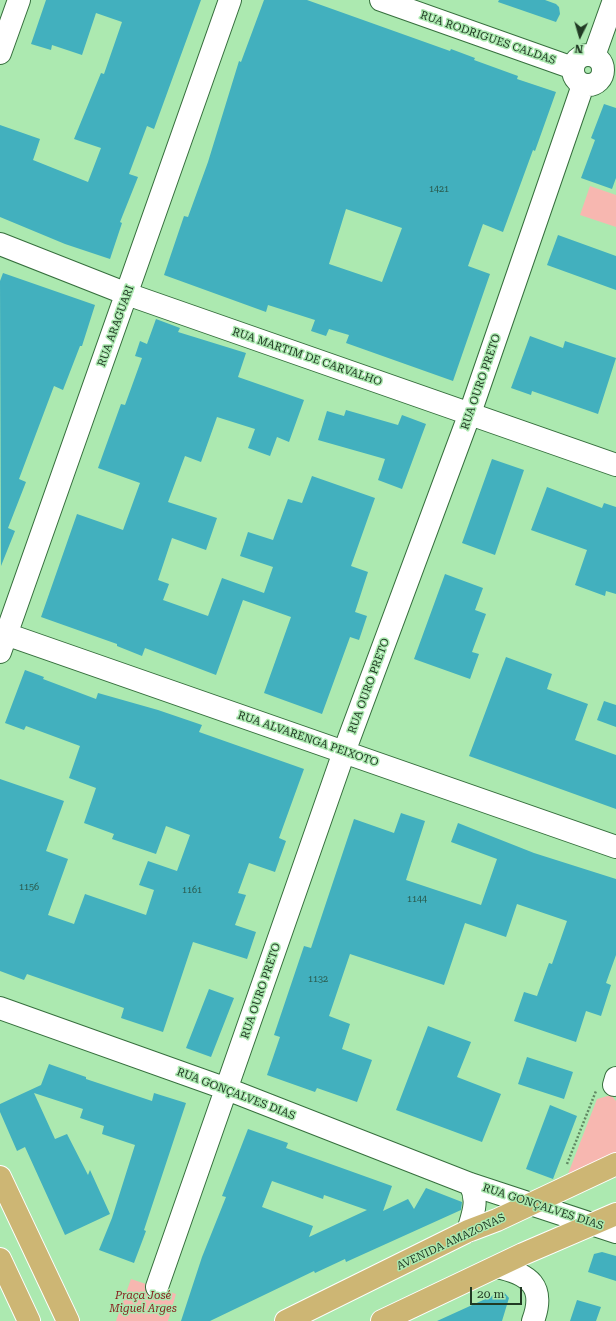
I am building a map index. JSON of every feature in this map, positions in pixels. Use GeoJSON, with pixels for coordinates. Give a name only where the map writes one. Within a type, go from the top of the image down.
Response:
{"type":"FeatureCollection","features":[{"type":"Feature","properties":{"kind":"main road","name":"AVENIDA AMAZONAS"},"geometry":{"type":"LineString","coordinates":[[286,1321],[468,1231],[616,1164]]}},
{"type":"Feature","properties":{"kind":"main road"},"geometry":{"type":"LineString","coordinates":[[0,1177],[68,1321]]}},
{"type":"Feature","properties":{"kind":"main road"},"geometry":{"type":"LineString","coordinates":[[382,1321],[535,1249],[616,1214]]}},
{"type":"Feature","properties":{"kind":"main road"},"geometry":{"type":"LineString","coordinates":[[0,1259],[29,1321]]}},
{"type":"Feature","properties":{"kind":"street"},"geometry":{"type":"LineString","coordinates":[[0,53],[19,0]]}},
{"type":"Feature","properties":{"kind":"street","name":"RUA ARAGUARI"},"geometry":{"type":"LineString","coordinates":[[2,640],[127,294],[230,0]]}},
{"type":"Feature","properties":{"kind":"street","name":"RUA RODRIGUES CALDAS"},"geometry":{"type":"LineString","coordinates":[[381,0],[578,76]]}},
{"type":"Feature","properties":{"kind":"street"},"geometry":{"type":"LineString","coordinates":[[594,56],[614,0]]}},
{"type":"Feature","properties":{"kind":"street"},"geometry":{"type":"LineString","coordinates":[[594,56],[604,66],[609,78],[600,80],[592,85],[578,76],[577,60],[580,57],[594,56]]}},
{"type":"Feature","properties":{"kind":"street","name":"RUA OURO PRETO"},"geometry":{"type":"LineString","coordinates":[[157,1287],[344,752],[470,413],[578,76]]}},
{"type":"Feature","properties":{"kind":"street","name":"RUA MARTIM DE CARVALHO"},"geometry":{"type":"LineString","coordinates":[[0,244],[127,294],[616,465]]}},
{"type":"Feature","properties":{"kind":"street","name":"RUA ALVARENGA PEIXOTO"},"geometry":{"type":"LineString","coordinates":[[2,640],[344,752],[616,847]]}},
{"type":"Feature","properties":{"kind":"street","name":"RUA GONÇALVES DIAS"},"geometry":{"type":"LineString","coordinates":[[0,1008],[227,1089],[470,1184],[616,1232]]}},
{"type":"Feature","properties":{"kind":"street","name":"RUA GONÇALVES DIAS"},"geometry":{"type":"LineString","coordinates":[[468,1231],[476,1200],[475,1192],[470,1184]]}},
{"type":"Feature","properties":{"kind":"street"},"geometry":{"type":"LineString","coordinates":[[497,1267],[515,1271],[528,1278],[535,1287],[538,1297],[537,1311],[533,1321]]}},
{"type":"Feature","properties":{"kind":"path"},"geometry":{"type":"LineString","coordinates":[[557,1191],[597,1090],[615,1081]]}},
{"type":"Feature","properties":{"kind":"green space"},"geometry":{"type":"Polygon","coordinates":[[[590,186],[616,195],[616,227],[580,215],[590,186]]]}},
{"type":"Feature","properties":{"kind":"green space"},"geometry":{"type":"Polygon","coordinates":[[[611,1095],[616,1101],[616,1156],[566,1179],[597,1099],[611,1095]]]}},
{"type":"Feature","properties":{"kind":"green space","name":"Praça José Miguel Arges"},"geometry":{"type":"Polygon","coordinates":[[[131,1279],[176,1294],[168,1321],[116,1321],[131,1279]]]}},
{"type":"Feature","properties":{"kind":"building"},"geometry":{"type":"Polygon","coordinates":[[[46,0],[201,0],[154,129],[147,126],[129,174],[138,177],[120,222],[122,223],[110,259],[65,244],[0,217],[0,125],[40,139],[33,160],[88,182],[101,148],[74,139],[101,73],[104,74],[122,22],[96,13],[82,55],[52,45],[51,50],[31,44],[46,0]]]}},
{"type":"Feature","properties":{"kind":"building"},"geometry":{"type":"Polygon","coordinates":[[[264,0],[307,0],[450,51],[451,49],[475,58],[474,60],[518,76],[517,79],[556,92],[535,151],[533,150],[503,232],[483,224],[468,266],[490,274],[453,381],[346,343],[349,335],[329,329],[326,336],[311,331],[315,320],[268,305],[266,312],[164,275],[184,216],[188,217],[208,162],[239,61],[241,62],[264,0]],[[346,209],[329,264],[382,282],[402,228],[346,209]]]}},
{"type":"Feature","properties":{"kind":"building"},"geometry":{"type":"Polygon","coordinates":[[[499,0],[545,0],[556,4],[559,7],[560,14],[556,22],[498,2],[499,0]]]}},
{"type":"Feature","properties":{"kind":"building"},"geometry":{"type":"Polygon","coordinates":[[[604,104],[616,108],[616,178],[612,189],[581,178],[595,140],[591,138],[604,104]]]}},
{"type":"Feature","properties":{"kind":"building"},"geometry":{"type":"Polygon","coordinates":[[[558,235],[616,256],[616,290],[547,265],[558,235]]]}},
{"type":"Feature","properties":{"kind":"building"},"geometry":{"type":"Polygon","coordinates":[[[3,273],[95,305],[82,346],[80,346],[63,390],[54,386],[19,479],[26,482],[8,528],[15,531],[1,566],[0,281],[3,273]]]}},
{"type":"Feature","properties":{"kind":"building"},"geometry":{"type":"Polygon","coordinates":[[[156,319],[180,328],[178,332],[246,353],[238,377],[304,400],[289,442],[277,437],[270,456],[248,448],[255,429],[217,417],[201,462],[185,456],[168,502],[217,518],[206,550],[172,538],[158,580],[169,584],[163,600],[208,616],[222,578],[264,593],[273,567],[240,556],[248,532],[273,540],[288,499],[302,503],[312,476],[375,498],[351,566],[368,572],[355,612],[367,616],[359,640],[350,637],[322,714],[264,693],[291,617],[243,600],[216,675],[145,648],[142,656],[117,646],[117,644],[41,617],[77,514],[123,530],[140,483],[98,468],[121,404],[125,405],[142,358],[135,356],[140,341],[147,344],[156,319]]]}},
{"type":"Feature","properties":{"kind":"building"},"geometry":{"type":"Polygon","coordinates":[[[530,336],[563,348],[565,341],[616,358],[598,414],[532,391],[531,395],[511,388],[530,336]]]}},
{"type":"Feature","properties":{"kind":"building"},"geometry":{"type":"Polygon","coordinates":[[[346,410],[398,425],[402,415],[426,424],[402,489],[378,480],[385,459],[318,440],[327,411],[344,416],[346,410]]]}},
{"type":"Feature","properties":{"kind":"building"},"geometry":{"type":"Polygon","coordinates":[[[492,459],[524,470],[495,555],[462,543],[492,459]]]}},
{"type":"Feature","properties":{"kind":"building"},"geometry":{"type":"Polygon","coordinates":[[[547,487],[602,508],[604,503],[616,507],[616,594],[606,591],[605,596],[575,585],[587,550],[531,530],[547,487]]]}},
{"type":"Feature","properties":{"kind":"building"},"geometry":{"type":"Polygon","coordinates":[[[445,574],[483,588],[475,610],[486,614],[472,652],[479,654],[470,679],[414,659],[445,574]]]}},
{"type":"Feature","properties":{"kind":"building"},"geometry":{"type":"Polygon","coordinates":[[[506,657],[552,674],[547,689],[588,704],[575,740],[616,755],[616,809],[469,756],[506,657]]]}},
{"type":"Feature","properties":{"kind":"building"},"geometry":{"type":"Polygon","coordinates":[[[25,670],[44,677],[43,679],[96,699],[98,693],[158,710],[202,725],[199,732],[304,769],[279,838],[286,841],[275,872],[249,863],[238,893],[246,895],[235,925],[256,932],[247,959],[193,942],[163,1032],[121,1018],[124,1008],[27,974],[24,980],[0,971],[0,779],[64,801],[46,851],[68,859],[48,915],[74,924],[85,894],[146,915],[154,890],[139,885],[148,861],[177,871],[190,835],[166,826],[156,854],[112,839],[114,834],[84,823],[96,788],[69,778],[80,746],[26,726],[24,730],[5,723],[25,670]]]}},
{"type":"Feature","properties":{"kind":"building"},"geometry":{"type":"Polygon","coordinates":[[[604,701],[616,705],[616,727],[597,720],[604,701]]]}},
{"type":"Feature","properties":{"kind":"building"},"geometry":{"type":"Polygon","coordinates":[[[401,813],[425,821],[406,880],[481,905],[497,859],[451,842],[458,823],[534,853],[616,879],[616,955],[606,983],[611,985],[601,1016],[586,1011],[576,1042],[514,1021],[524,992],[537,996],[549,963],[552,964],[567,921],[517,904],[506,937],[465,923],[444,985],[350,954],[329,1016],[350,1024],[342,1049],[372,1060],[357,1102],[317,1088],[315,1092],[267,1075],[280,1037],[274,1035],[304,946],[311,948],[354,819],[394,833],[401,813]]]}},
{"type":"Feature","properties":{"kind":"building"},"geometry":{"type":"Polygon","coordinates":[[[209,989],[234,998],[211,1057],[186,1048],[209,989]]]}},
{"type":"Feature","properties":{"kind":"building"},"geometry":{"type":"Polygon","coordinates":[[[428,1026],[471,1042],[457,1077],[501,1094],[482,1142],[396,1110],[428,1026]]]}},
{"type":"Feature","properties":{"kind":"building"},"geometry":{"type":"Polygon","coordinates":[[[527,1057],[573,1072],[564,1099],[518,1084],[527,1057]]]}},
{"type":"Feature","properties":{"kind":"building"},"geometry":{"type":"Polygon","coordinates":[[[49,1064],[86,1077],[86,1079],[152,1101],[154,1093],[186,1103],[144,1230],[146,1231],[134,1263],[99,1250],[112,1218],[135,1145],[102,1134],[104,1126],[80,1118],[83,1109],[34,1093],[55,1139],[67,1134],[88,1175],[90,1170],[110,1214],[65,1235],[25,1147],[17,1151],[0,1112],[0,1104],[41,1085],[49,1064]]]}},
{"type":"Feature","properties":{"kind":"building"},"geometry":{"type":"Polygon","coordinates":[[[550,1105],[577,1116],[553,1179],[526,1169],[550,1105]]]}},
{"type":"Feature","properties":{"kind":"building"},"geometry":{"type":"Polygon","coordinates":[[[248,1129],[288,1143],[286,1148],[392,1186],[383,1211],[408,1199],[414,1209],[426,1188],[462,1202],[461,1210],[346,1262],[345,1259],[315,1273],[314,1271],[210,1321],[181,1321],[202,1257],[226,1197],[222,1196],[248,1129]],[[272,1181],[262,1207],[313,1226],[309,1237],[367,1210],[324,1195],[323,1199],[272,1181]]]}},
{"type":"Feature","properties":{"kind":"building"},"geometry":{"type":"Polygon","coordinates":[[[602,1252],[616,1256],[616,1281],[588,1272],[594,1254],[602,1252]]]}},
{"type":"Feature","properties":{"kind":"building"},"geometry":{"type":"Polygon","coordinates":[[[503,1291],[509,1298],[502,1321],[437,1321],[503,1291]]]}},
{"type":"Feature","properties":{"kind":"building"},"geometry":{"type":"Polygon","coordinates":[[[577,1300],[601,1307],[596,1321],[570,1321],[577,1300]]]}}]}
